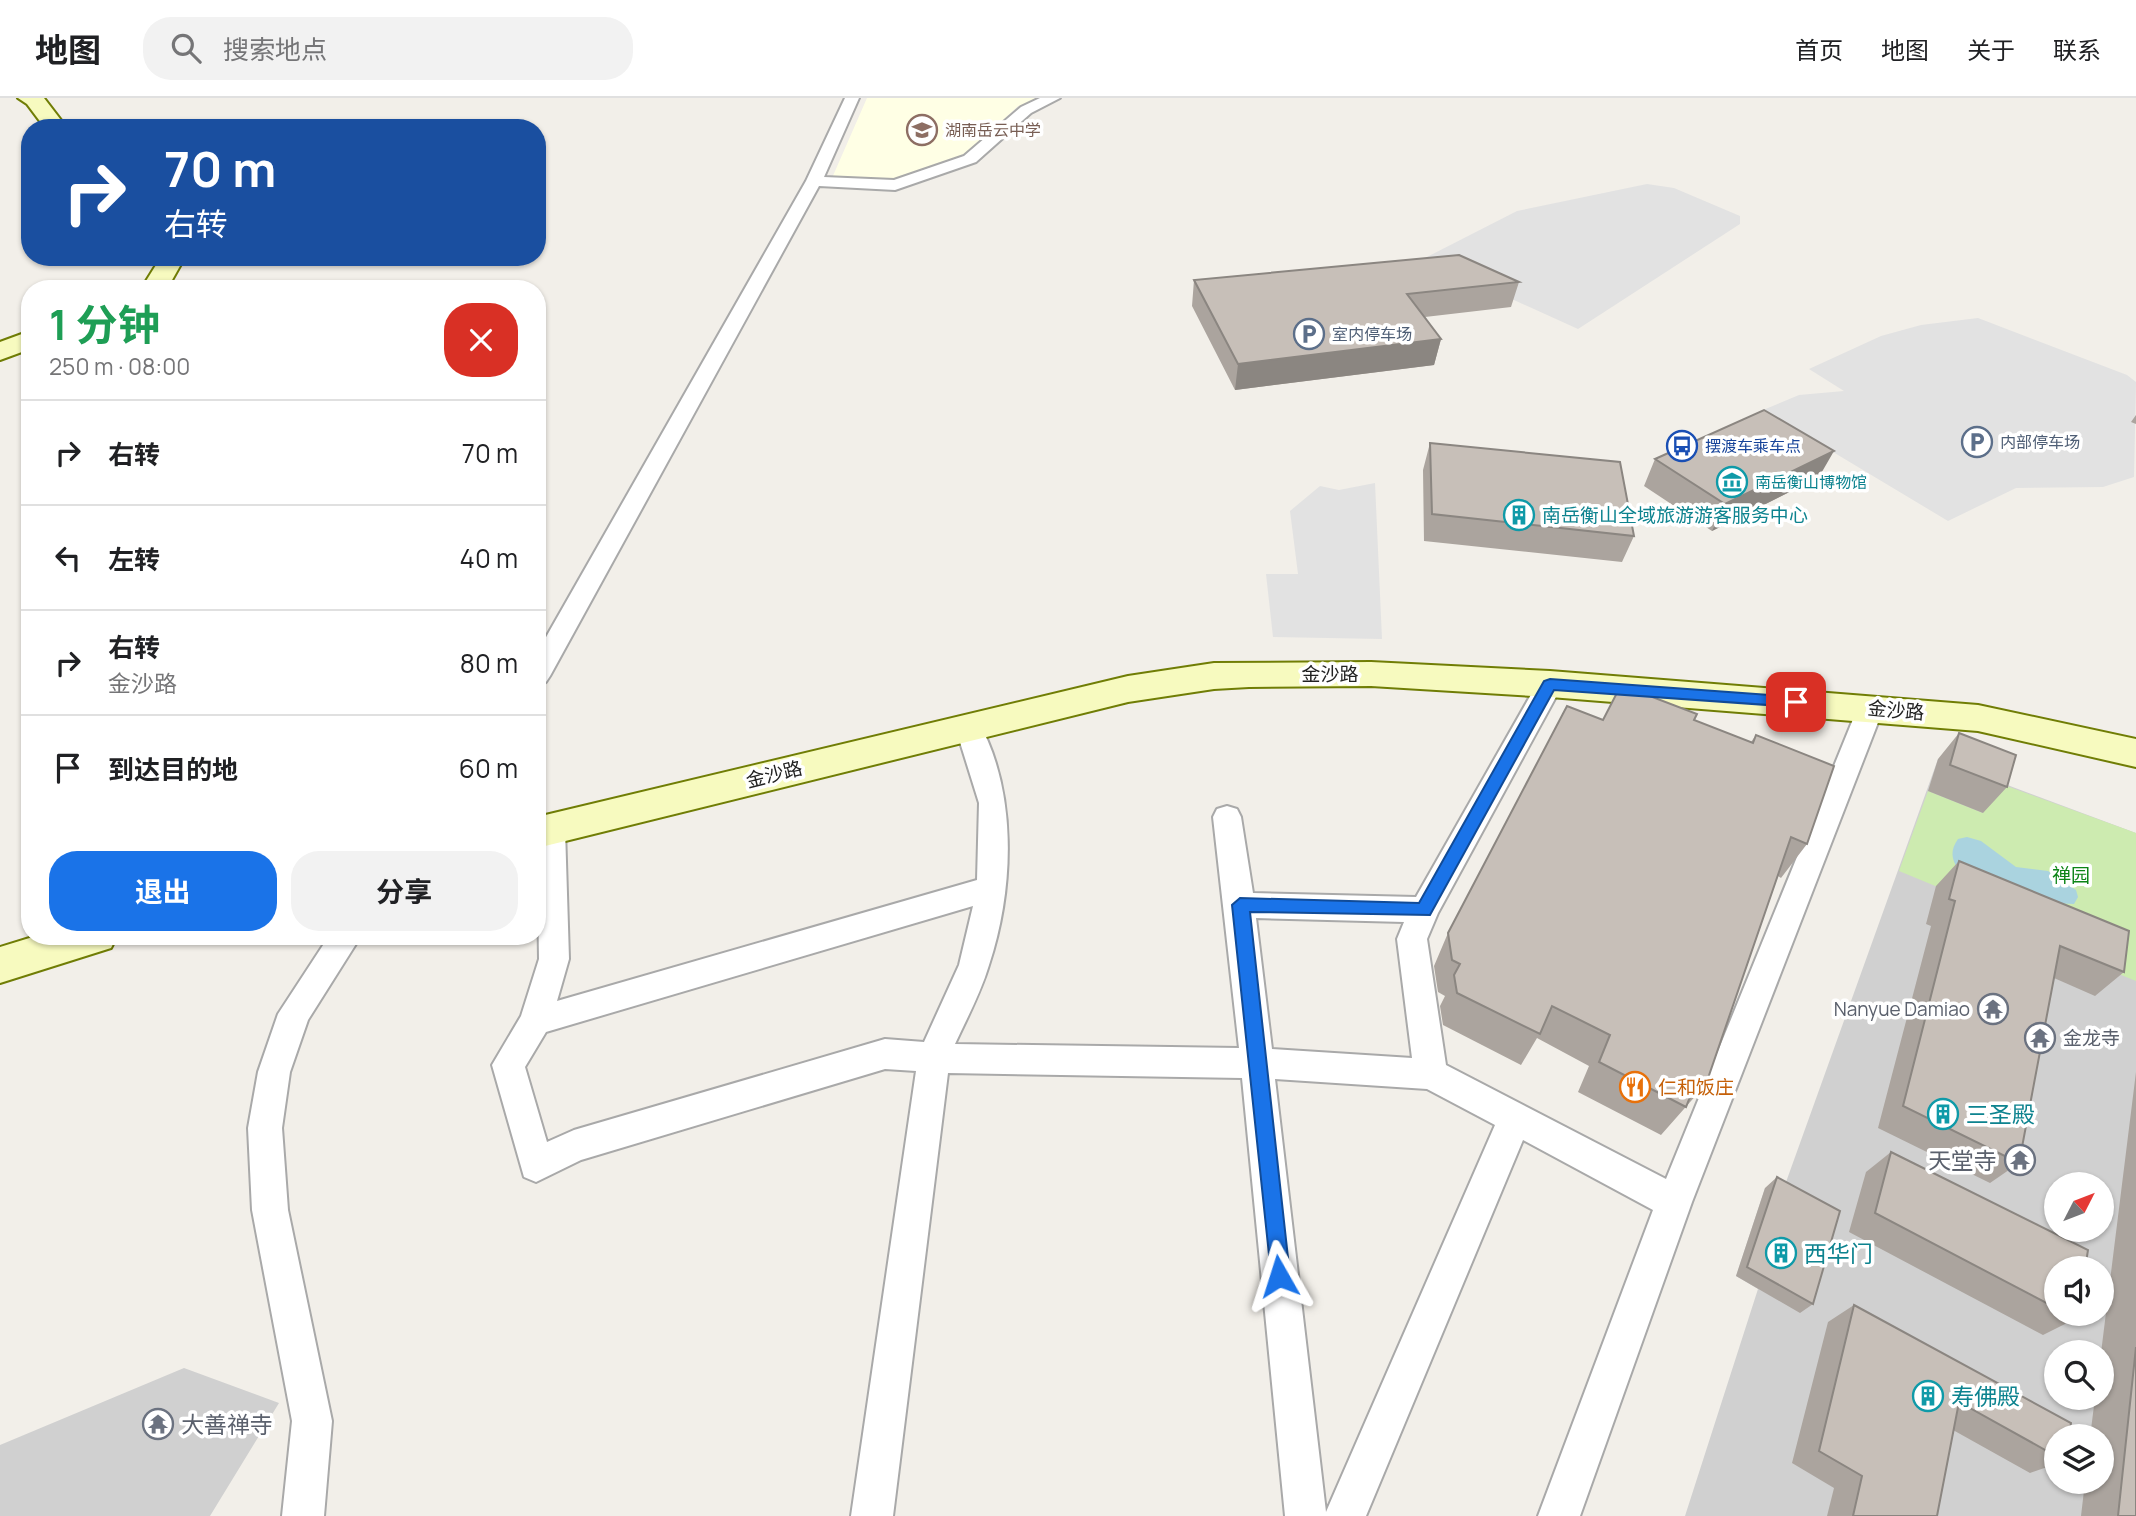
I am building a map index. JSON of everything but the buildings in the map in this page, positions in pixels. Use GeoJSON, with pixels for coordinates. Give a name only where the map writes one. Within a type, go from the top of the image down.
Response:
{"type":"FeatureCollection","features":[{"type":"Feature","properties":{"kind":"main road"},"geometry":{"type":"LineString","coordinates":[[28,98],[34,99],[49,119]]}},
{"type":"Feature","properties":{"kind":"main road"},"geometry":{"type":"LineString","coordinates":[[0,352],[21,343]]}},
{"type":"Feature","properties":{"kind":"main road","name":"金沙路"},"geometry":{"type":"LineString","coordinates":[[546,831],[968,726],[1128,689],[1214,676],[1371,674],[1871,707],[1978,718],[2136,753]]}},
{"type":"Feature","properties":{"kind":"main road"},"geometry":{"type":"LineString","coordinates":[[0,965],[66,945]]}},
{"type":"Feature","properties":{"kind":"street"},"geometry":{"type":"LineString","coordinates":[[546,660],[814,181],[852,98]]}},
{"type":"Feature","properties":{"kind":"street"},"geometry":{"type":"LineString","coordinates":[[814,181],[895,185],[908,181],[970,159],[1026,110],[1053,98]]}},
{"type":"Feature","properties":{"kind":"street"},"geometry":{"type":"LineString","coordinates":[[1432,1074],[1412,939],[1424,910],[1550,684]]}},
{"type":"Feature","properties":{"kind":"street"},"geometry":{"type":"LineString","coordinates":[[1559,1516],[1674,1202],[1871,707]]}},
{"type":"Feature","properties":{"kind":"street"},"geometry":{"type":"LineString","coordinates":[[872,1516],[934,1056],[974,964],[992,888],[993,803],[968,726]]}},
{"type":"Feature","properties":{"kind":"street"},"geometry":{"type":"LineString","coordinates":[[1227,817],[1240,905],[1306,1516]]}},
{"type":"Feature","properties":{"kind":"street"},"geometry":{"type":"LineString","coordinates":[[546,857],[554,959],[535,1021],[509,1065],[536,1166],[574,1146],[885,1054],[954,1059],[1255,1063],[1432,1074],[1674,1202]]}},
{"type":"Feature","properties":{"kind":"street"},"geometry":{"type":"LineString","coordinates":[[535,1021],[992,888]]}},
{"type":"Feature","properties":{"kind":"street"},"geometry":{"type":"LineString","coordinates":[[1240,905],[1424,910]]}},
{"type":"Feature","properties":{"kind":"street"},"geometry":{"type":"LineString","coordinates":[[303,1516],[312,1421],[270,1210],[265,1128],[274,1072],[294,1014],[340,945]]}},
{"type":"Feature","properties":{"kind":"street"},"geometry":{"type":"LineString","coordinates":[[1345,1516],[1515,1118]]}},
{"type":"Feature","properties":{"kind":"shaded area","name":"湖南岳云中学"},"geometry":{"type":"Polygon","coordinates":[[[867,98],[1052,98],[1018,106],[965,155],[891,181],[832,178],[867,98]]]}},
{"type":"Feature","properties":{"kind":"shaded area"},"geometry":{"type":"Polygon","coordinates":[[[1647,184],[1674,188],[1740,216],[1740,224],[1578,329],[1423,259],[1517,211],[1647,184]]]}},
{"type":"Feature","properties":{"kind":"shaded area","name":"内部停车场"},"geometry":{"type":"Polygon","coordinates":[[[1978,318],[2127,375],[2136,382],[2134,477],[2103,487],[2016,488],[1948,521],[1763,410],[1799,395],[1844,391],[1809,369],[1881,336],[1921,325],[1978,318]]]}},
{"type":"Feature","properties":{"kind":"shaded area"},"geometry":{"type":"Polygon","coordinates":[[[1375,483],[1382,639],[1273,637],[1266,574],[1298,574],[1290,511],[1320,486],[1339,490],[1375,483]]]}},
{"type":"Feature","properties":{"kind":"shaded area","name":"Nanyue Damiao"},"geometry":{"type":"Polygon","coordinates":[[[1938,759],[2136,833],[2136,1516],[1685,1516],[1758,1289],[1736,1276],[1765,1188],[1781,1196],[1938,759]]]}},
{"type":"Feature","properties":{"kind":"shaded area","name":"大善禅寺"},"geometry":{"type":"Polygon","coordinates":[[[184,1368],[279,1403],[210,1516],[0,1516],[0,1445],[184,1368]]]}},
{"type":"Feature","properties":{"kind":"green space","name":"禅园"},"geometry":{"type":"Polygon","coordinates":[[[1993,781],[2136,833],[2136,981],[2099,966],[2100,954],[1899,871],[1928,791],[1983,813],[1993,781]]]}},
{"type":"Feature","properties":{"kind":"water"},"geometry":{"type":"Polygon","coordinates":[[[1967,837],[1981,841],[2016,867],[2048,871],[2076,890],[2078,897],[2074,904],[2052,903],[1960,873],[1953,860],[1953,852],[1958,839],[1967,837]]]}},
{"type":"Feature","properties":{"kind":"place","name":"湖南岳云中学"},"geometry":{"type":"Point","coordinates":[922,130]}},
{"type":"Feature","properties":{"kind":"place","name":"室内停车场"},"geometry":{"type":"Point","coordinates":[1309,334]}},
{"type":"Feature","properties":{"kind":"place","name":"内部停车场"},"geometry":{"type":"Point","coordinates":[1977,442]}},
{"type":"Feature","properties":{"kind":"place","name":"摆渡车乘车点"},"geometry":{"type":"Point","coordinates":[1682,446]}},
{"type":"Feature","properties":{"kind":"place","name":"南岳衡山博物馆"},"geometry":{"type":"Point","coordinates":[1732,482]}},
{"type":"Feature","properties":{"kind":"place","name":"南岳衡山全域旅游游客服务中心"},"geometry":{"type":"Point","coordinates":[1519,515]}},
{"type":"Feature","properties":{"kind":"place","name":"Nanyue Damiao"},"geometry":{"type":"Point","coordinates":[1993,1009]}},
{"type":"Feature","properties":{"kind":"place","name":"金龙寺"},"geometry":{"type":"Point","coordinates":[2040,1038]}},
{"type":"Feature","properties":{"kind":"place","name":"仁和饭庄"},"geometry":{"type":"Point","coordinates":[1635,1087]}},
{"type":"Feature","properties":{"kind":"place","name":"三圣殿"},"geometry":{"type":"Point","coordinates":[1943,1114]}},
{"type":"Feature","properties":{"kind":"place","name":"天堂寺"},"geometry":{"type":"Point","coordinates":[2020,1160]}},
{"type":"Feature","properties":{"kind":"place","name":"西华门"},"geometry":{"type":"Point","coordinates":[1781,1253]}},
{"type":"Feature","properties":{"kind":"place","name":"寿佛殿"},"geometry":{"type":"Point","coordinates":[1928,1396]}},
{"type":"Feature","properties":{"kind":"place","name":"大善禅寺"},"geometry":{"type":"Point","coordinates":[158,1424]}},
{"type":"Feature","properties":{"kind":"route"},"geometry":{"type":"LineString","coordinates":[[1279,1276],[1240,905],[1424,910],[1550,684],[1796,702]]}}]}
